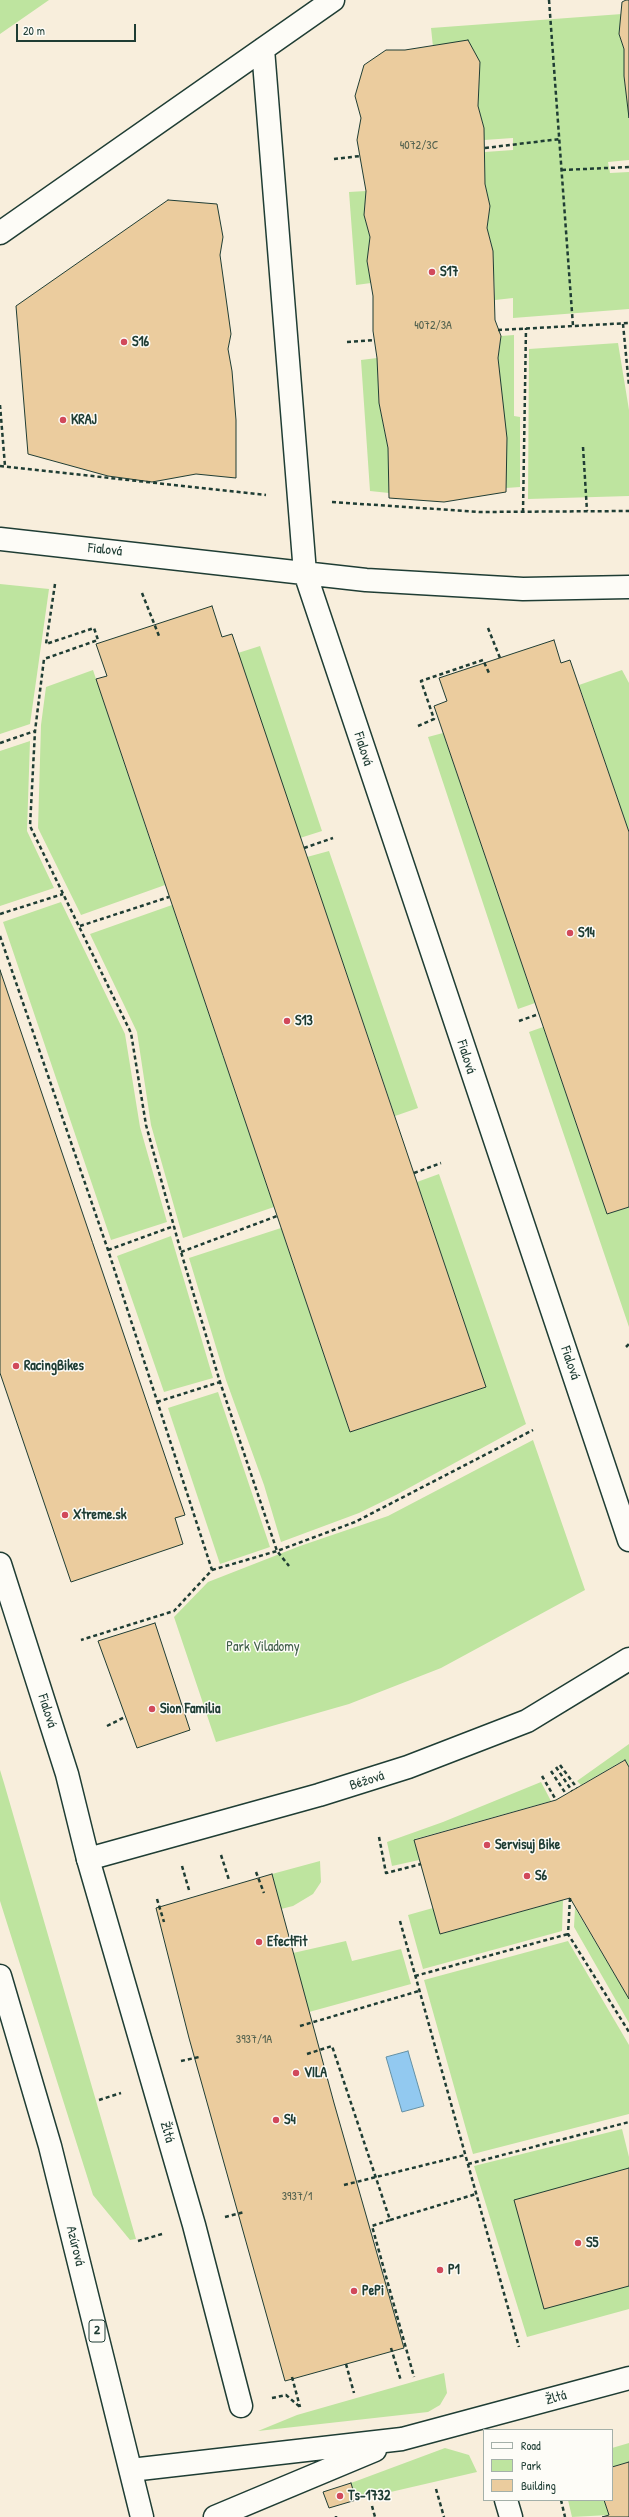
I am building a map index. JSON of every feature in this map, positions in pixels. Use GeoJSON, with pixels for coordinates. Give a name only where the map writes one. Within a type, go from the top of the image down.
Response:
{"type":"FeatureCollection","features":[{"type":"Feature","properties":{"kind":"street"},"geometry":{"type":"LineString","coordinates":[[0,233],[333,0]]}},
{"type":"Feature","properties":{"kind":"street"},"geometry":{"type":"LineString","coordinates":[[263,49],[305,573]]}},
{"type":"Feature","properties":{"kind":"street","name":"Fialová"},"geometry":{"type":"LineString","coordinates":[[0,539],[366,580],[523,589],[629,587]]}},
{"type":"Feature","properties":{"kind":"street","name":"Fialová"},"geometry":{"type":"LineString","coordinates":[[305,573],[629,1540]]}},
{"type":"Feature","properties":{"kind":"street","name":"Fialová"},"geometry":{"type":"LineString","coordinates":[[0,1564],[67,1774],[88,1859]]}},
{"type":"Feature","properties":{"kind":"street","name":"Béžová"},"geometry":{"type":"LineString","coordinates":[[88,1859],[341,1789],[408,1767],[527,1721],[629,1659]]}},
{"type":"Feature","properties":{"kind":"street","name":"Žltá"},"geometry":{"type":"LineString","coordinates":[[88,1859],[194,2225],[241,2406]]}},
{"type":"Feature","properties":{"kind":"street","name":"Azúrová"},"geometry":{"type":"LineString","coordinates":[[0,1976],[50,2146],[142,2517]]}},
{"type":"Feature","properties":{"kind":"street","name":"Žltá"},"geometry":{"type":"LineString","coordinates":[[402,2439],[485,2424],[629,2378]]}},
{"type":"Feature","properties":{"kind":"street"},"geometry":{"type":"LineString","coordinates":[[131,2470],[402,2439]]}},
{"type":"Feature","properties":{"kind":"street"},"geometry":{"type":"LineString","coordinates":[[215,2517],[402,2439]]}},
{"type":"Feature","properties":{"kind":"street"},"geometry":{"type":"LineString","coordinates":[[506,2501],[511,2517]]}},
{"type":"Feature","properties":{"kind":"path"},"geometry":{"type":"LineString","coordinates":[[549,0],[573,326]]}},
{"type":"Feature","properties":{"kind":"path"},"geometry":{"type":"LineString","coordinates":[[485,148],[560,139]]}},
{"type":"Feature","properties":{"kind":"path"},"geometry":{"type":"LineString","coordinates":[[334,159],[360,156]]}},
{"type":"Feature","properties":{"kind":"path"},"geometry":{"type":"LineString","coordinates":[[562,170],[629,166]]}},
{"type":"Feature","properties":{"kind":"path"},"geometry":{"type":"LineString","coordinates":[[623,324],[629,386]]}},
{"type":"Feature","properties":{"kind":"path"},"geometry":{"type":"LineString","coordinates":[[498,330],[629,324]]}},
{"type":"Feature","properties":{"kind":"path"},"geometry":{"type":"LineString","coordinates":[[523,512],[526,328]]}},
{"type":"Feature","properties":{"kind":"path"},"geometry":{"type":"LineString","coordinates":[[347,342],[375,340]]}},
{"type":"Feature","properties":{"kind":"path"},"geometry":{"type":"LineString","coordinates":[[0,405],[5,466]]}},
{"type":"Feature","properties":{"kind":"path"},"geometry":{"type":"LineString","coordinates":[[582,447],[587,511]]}},
{"type":"Feature","properties":{"kind":"path"},"geometry":{"type":"LineString","coordinates":[[0,466],[272,496]]}},
{"type":"Feature","properties":{"kind":"path"},"geometry":{"type":"LineString","coordinates":[[328,502],[523,512],[629,511]]}},
{"type":"Feature","properties":{"kind":"path"},"geometry":{"type":"LineString","coordinates":[[55,584],[46,644],[94,628],[98,640],[44,659],[35,731],[30,826],[131,1033],[146,1125],[181,1252],[220,1382],[278,1551],[289,1566]]}},
{"type":"Feature","properties":{"kind":"path"},"geometry":{"type":"LineString","coordinates":[[142,593],[159,636]]}},
{"type":"Feature","properties":{"kind":"path"},"geometry":{"type":"LineString","coordinates":[[488,628],[500,658]]}},
{"type":"Feature","properties":{"kind":"path"},"geometry":{"type":"LineString","coordinates":[[418,726],[434,719],[421,681],[483,660],[489,673]]}},
{"type":"Feature","properties":{"kind":"path"},"geometry":{"type":"LineString","coordinates":[[0,743],[35,731]]}},
{"type":"Feature","properties":{"kind":"path"},"geometry":{"type":"LineString","coordinates":[[304,848],[333,838]]}},
{"type":"Feature","properties":{"kind":"path"},"geometry":{"type":"LineString","coordinates":[[0,914],[64,894]]}},
{"type":"Feature","properties":{"kind":"path"},"geometry":{"type":"LineString","coordinates":[[80,926],[169,897]]}},
{"type":"Feature","properties":{"kind":"path"},"geometry":{"type":"LineString","coordinates":[[0,936],[108,1250],[212,1570]]}},
{"type":"Feature","properties":{"kind":"path"},"geometry":{"type":"LineString","coordinates":[[519,1021],[538,1014]]}},
{"type":"Feature","properties":{"kind":"path"},"geometry":{"type":"LineString","coordinates":[[414,1173],[441,1163]]}},
{"type":"Feature","properties":{"kind":"path"},"geometry":{"type":"LineString","coordinates":[[181,1252],[278,1216]]}},
{"type":"Feature","properties":{"kind":"path"},"geometry":{"type":"LineString","coordinates":[[108,1250],[174,1226]]}},
{"type":"Feature","properties":{"kind":"path"},"geometry":{"type":"LineString","coordinates":[[626,1347],[629,1344]]}},
{"type":"Feature","properties":{"kind":"path"},"geometry":{"type":"LineString","coordinates":[[157,1402],[220,1382]]}},
{"type":"Feature","properties":{"kind":"path"},"geometry":{"type":"LineString","coordinates":[[81,1640],[174,1611],[212,1570],[278,1551],[355,1522],[533,1430]]}},
{"type":"Feature","properties":{"kind":"path"},"geometry":{"type":"LineString","coordinates":[[107,1726],[125,1717]]}},
{"type":"Feature","properties":{"kind":"path"},"geometry":{"type":"LineString","coordinates":[[560,1764],[577,1788]]}},
{"type":"Feature","properties":{"kind":"path"},"geometry":{"type":"LineString","coordinates":[[556,1767],[572,1791]]}},
{"type":"Feature","properties":{"kind":"path"},"geometry":{"type":"LineString","coordinates":[[551,1771],[566,1794]]}},
{"type":"Feature","properties":{"kind":"path"},"geometry":{"type":"LineString","coordinates":[[542,1776],[556,1800]]}},
{"type":"Feature","properties":{"kind":"path"},"geometry":{"type":"LineString","coordinates":[[379,1837],[386,1873],[421,1864]]}},
{"type":"Feature","properties":{"kind":"path"},"geometry":{"type":"LineString","coordinates":[[256,1872],[264,1893]]}},
{"type":"Feature","properties":{"kind":"path"},"geometry":{"type":"LineString","coordinates":[[570,1898],[568,1934],[629,2032]]}},
{"type":"Feature","properties":{"kind":"path"},"geometry":{"type":"LineString","coordinates":[[157,1899],[164,1922]]}},
{"type":"Feature","properties":{"kind":"path"},"geometry":{"type":"LineString","coordinates":[[400,1921],[519,2347]]}},
{"type":"Feature","properties":{"kind":"path"},"geometry":{"type":"LineString","coordinates":[[415,1976],[568,1934]]}},
{"type":"Feature","properties":{"kind":"path"},"geometry":{"type":"LineString","coordinates":[[300,2026],[419,1991]]}},
{"type":"Feature","properties":{"kind":"path"},"geometry":{"type":"LineString","coordinates":[[307,2054],[332,2046],[390,2220]]}},
{"type":"Feature","properties":{"kind":"path"},"geometry":{"type":"LineString","coordinates":[[182,2060],[198,2057]]}},
{"type":"Feature","properties":{"kind":"path"},"geometry":{"type":"LineString","coordinates":[[468,2164],[629,2122]]}},
{"type":"Feature","properties":{"kind":"path"},"geometry":{"type":"LineString","coordinates":[[344,2185],[465,2155]]}},
{"type":"Feature","properties":{"kind":"path"},"geometry":{"type":"LineString","coordinates":[[414,2376],[372,2226],[476,2194]]}},
{"type":"Feature","properties":{"kind":"path"},"geometry":{"type":"LineString","coordinates":[[224,2217],[244,2212]]}},
{"type":"Feature","properties":{"kind":"path"},"geometry":{"type":"LineString","coordinates":[[391,2348],[401,2380]]}},
{"type":"Feature","properties":{"kind":"path"},"geometry":{"type":"LineString","coordinates":[[346,2364],[354,2393]]}},
{"type":"Feature","properties":{"kind":"path"},"geometry":{"type":"LineString","coordinates":[[292,2377],[300,2407]]}},
{"type":"Feature","properties":{"kind":"path"},"geometry":{"type":"LineString","coordinates":[[436,2489],[444,2517]]}},
{"type":"Feature","properties":{"kind":"path"},"geometry":{"type":"LineString","coordinates":[[561,2501],[565,2517]]}},
{"type":"Feature","properties":{"kind":"path"},"geometry":{"type":"LineString","coordinates":[[372,2506],[375,2517]]}},
{"type":"Feature","properties":{"kind":"green space"},"geometry":{"type":"Polygon","coordinates":[[[0,0],[49,0],[0,34],[0,0]]]}},
{"type":"Feature","properties":{"kind":"green space"},"geometry":{"type":"Polygon","coordinates":[[[622,14],[619,34],[624,49],[624,76],[629,118],[629,160],[608,162],[610,173],[629,172],[629,309],[513,318],[513,298],[495,300],[493,251],[487,228],[490,206],[485,184],[485,152],[513,150],[513,138],[484,140],[484,128],[478,106],[480,62],[433,47],[431,28],[622,14]]]}},
{"type":"Feature","properties":{"kind":"green space"},"geometry":{"type":"Polygon","coordinates":[[[366,191],[364,215],[370,237],[367,261],[371,283],[356,285],[349,192],[366,191]]]}},
{"type":"Feature","properties":{"kind":"green space"},"geometry":{"type":"Polygon","coordinates":[[[514,335],[514,416],[520,417],[520,487],[506,488],[498,358],[501,336],[514,335]]]}},
{"type":"Feature","properties":{"kind":"green space"},"geometry":{"type":"Polygon","coordinates":[[[618,343],[629,410],[629,496],[528,499],[529,349],[618,343]]]}},
{"type":"Feature","properties":{"kind":"green space"},"geometry":{"type":"Polygon","coordinates":[[[377,358],[379,403],[388,448],[389,493],[370,491],[361,360],[377,358]]]}},
{"type":"Feature","properties":{"kind":"green space"},"geometry":{"type":"Polygon","coordinates":[[[0,584],[49,589],[30,724],[0,734],[0,584]]]}},
{"type":"Feature","properties":{"kind":"green space"},"geometry":{"type":"Polygon","coordinates":[[[260,646],[322,831],[300,838],[238,653],[260,646]]]}},
{"type":"Feature","properties":{"kind":"green space"},"geometry":{"type":"Polygon","coordinates":[[[93,670],[165,885],[81,915],[38,828],[41,725],[46,687],[93,670]]]}},
{"type":"Feature","properties":{"kind":"green space"},"geometry":{"type":"Polygon","coordinates":[[[622,670],[629,683],[629,832],[579,685],[622,670]]]}},
{"type":"Feature","properties":{"kind":"green space"},"geometry":{"type":"Polygon","coordinates":[[[443,733],[535,1003],[518,1009],[428,737],[443,733]]]}},
{"type":"Feature","properties":{"kind":"green space"},"geometry":{"type":"Polygon","coordinates":[[[30,741],[27,831],[54,888],[0,906],[0,751],[30,741]]]}},
{"type":"Feature","properties":{"kind":"green space"},"geometry":{"type":"Polygon","coordinates":[[[329,851],[418,1108],[395,1116],[307,857],[329,851]]]}},
{"type":"Feature","properties":{"kind":"green space"},"geometry":{"type":"Polygon","coordinates":[[[61,902],[125,1034],[140,1127],[167,1222],[111,1240],[3,922],[61,902]]]}},
{"type":"Feature","properties":{"kind":"green space"},"geometry":{"type":"Polygon","coordinates":[[[172,905],[274,1207],[183,1238],[151,1125],[137,1032],[90,934],[172,905]]]}},
{"type":"Feature","properties":{"kind":"green space"},"geometry":{"type":"Polygon","coordinates":[[[543,1027],[607,1214],[629,1207],[629,1327],[529,1032],[543,1027]]]}},
{"type":"Feature","properties":{"kind":"green space"},"geometry":{"type":"Polygon","coordinates":[[[439,1174],[526,1424],[396,1495],[359,1513],[281,1542],[264,1485],[226,1380],[189,1258],[281,1228],[350,1432],[486,1387],[417,1182],[439,1174]]]}},
{"type":"Feature","properties":{"kind":"green space"},"geometry":{"type":"Polygon","coordinates":[[[171,1236],[213,1378],[164,1392],[117,1256],[171,1236]]]}},
{"type":"Feature","properties":{"kind":"green space"},"geometry":{"type":"Polygon","coordinates":[[[218,1392],[270,1547],[220,1564],[168,1408],[218,1392]]]}},
{"type":"Feature","properties":{"kind":"green space","name":"Park Viladomy"},"geometry":{"type":"Polygon","coordinates":[[[533,1440],[585,1590],[441,1668],[349,1704],[216,1742],[174,1617],[208,1582],[300,1546],[388,1516],[533,1440]]]}},
{"type":"Feature","properties":{"kind":"green space"},"geometry":{"type":"Polygon","coordinates":[[[629,1744],[629,1767],[624,1760],[581,1785],[577,1781],[629,1744]]]}},
{"type":"Feature","properties":{"kind":"green space"},"geometry":{"type":"Polygon","coordinates":[[[0,1770],[136,2239],[130,2240],[93,2195],[0,1901],[0,1770]]]}},
{"type":"Feature","properties":{"kind":"green space"},"geometry":{"type":"Polygon","coordinates":[[[541,1782],[551,1801],[415,1839],[419,1860],[392,1866],[387,1842],[443,1822],[541,1782]]]}},
{"type":"Feature","properties":{"kind":"green space"},"geometry":{"type":"Polygon","coordinates":[[[320,1861],[321,1882],[313,1894],[293,1906],[281,1909],[272,1874],[320,1861]]]}},
{"type":"Feature","properties":{"kind":"green space"},"geometry":{"type":"Polygon","coordinates":[[[563,1900],[562,1931],[423,1969],[408,1915],[433,1908],[441,1934],[563,1900]]]}},
{"type":"Feature","properties":{"kind":"green space"},"geometry":{"type":"Polygon","coordinates":[[[575,1908],[629,1999],[629,2023],[574,1927],[575,1908]]]}},
{"type":"Feature","properties":{"kind":"green space"},"geometry":{"type":"Polygon","coordinates":[[[346,1941],[352,1961],[401,1949],[411,1984],[309,2012],[293,1953],[346,1941]]]}},
{"type":"Feature","properties":{"kind":"green space"},"geometry":{"type":"Polygon","coordinates":[[[568,1941],[629,2045],[629,2114],[473,2154],[424,1980],[568,1941]]]}},
{"type":"Feature","properties":{"kind":"green space"},"geometry":{"type":"Polygon","coordinates":[[[622,2129],[629,2157],[629,2309],[527,2337],[474,2166],[622,2129]]]}},
{"type":"Feature","properties":{"kind":"green space"},"geometry":{"type":"Polygon","coordinates":[[[444,2373],[447,2393],[440,2405],[428,2412],[258,2431],[297,2415],[444,2373]]]}},
{"type":"Feature","properties":{"kind":"green space"},"geometry":{"type":"Polygon","coordinates":[[[629,2443],[629,2462],[613,2467],[613,2448],[629,2443]]]}},
{"type":"Feature","properties":{"kind":"green space"},"geometry":{"type":"Polygon","coordinates":[[[445,2448],[469,2455],[477,2472],[356,2500],[351,2483],[445,2448]]]}},
{"type":"Feature","properties":{"kind":"green space"},"geometry":{"type":"Polygon","coordinates":[[[568,2501],[604,2501],[609,2515],[572,2517],[568,2501]]]}},
{"type":"Feature","properties":{"kind":"water"},"geometry":{"type":"Polygon","coordinates":[[[408,2051],[424,2106],[402,2112],[386,2057],[408,2051]]]}},
{"type":"Feature","properties":{"kind":"building"},"geometry":{"type":"Polygon","coordinates":[[[629,0],[629,118],[624,76],[624,49],[619,34],[622,2],[629,0]]]}},
{"type":"Feature","properties":{"kind":"building","name":"S17"},"geometry":{"type":"Polygon","coordinates":[[[468,40],[480,62],[478,106],[484,128],[485,184],[490,206],[487,228],[493,251],[495,320],[501,336],[498,358],[507,438],[506,492],[444,502],[389,498],[388,448],[379,403],[377,358],[373,331],[373,296],[367,261],[370,237],[364,215],[366,191],[357,140],[361,118],[355,96],[364,65],[386,50],[405,50],[468,40]]]}},
{"type":"Feature","properties":{"kind":"building","name":"S16"},"geometry":{"type":"Polygon","coordinates":[[[168,200],[217,204],[223,237],[220,255],[231,334],[228,349],[232,371],[236,420],[236,478],[196,474],[152,482],[108,476],[28,454],[16,306],[168,200]]]}},
{"type":"Feature","properties":{"kind":"building","name":"S13"},"geometry":{"type":"Polygon","coordinates":[[[212,606],[222,637],[232,634],[486,1387],[350,1432],[96,679],[107,676],[96,644],[212,606]]]}},
{"type":"Feature","properties":{"kind":"building","name":"S14"},"geometry":{"type":"Polygon","coordinates":[[[554,640],[561,663],[570,660],[629,832],[629,1207],[607,1214],[434,706],[447,701],[439,678],[554,640]]]}},
{"type":"Feature","properties":{"kind":"building"},"geometry":{"type":"Polygon","coordinates":[[[0,970],[185,1515],[175,1518],[183,1544],[71,1582],[0,1373],[0,970]]]}},
{"type":"Feature","properties":{"kind":"building"},"geometry":{"type":"Polygon","coordinates":[[[155,1623],[190,1730],[137,1748],[98,1641],[155,1623]]]}},
{"type":"Feature","properties":{"kind":"building","name":"S6"},"geometry":{"type":"Polygon","coordinates":[[[625,1760],[629,1767],[629,1999],[570,1898],[440,1934],[414,1840],[556,1800],[625,1760]]]}},
{"type":"Feature","properties":{"kind":"building","name":"S4"},"geometry":{"type":"Polygon","coordinates":[[[272,1874],[334,2103],[404,2348],[285,2381],[189,2038],[156,1908],[272,1874]]]}},
{"type":"Feature","properties":{"kind":"building","name":"S5"},"geometry":{"type":"Polygon","coordinates":[[[629,2168],[629,2286],[544,2309],[514,2200],[629,2168]]]}},
{"type":"Feature","properties":{"kind":"building"},"geometry":{"type":"Polygon","coordinates":[[[629,2462],[629,2517],[602,2517],[609,2515],[604,2501],[613,2501],[613,2467],[629,2462]]]}},
{"type":"Feature","properties":{"kind":"building","name":"Ts-1732"},"geometry":{"type":"Polygon","coordinates":[[[351,2483],[356,2500],[329,2508],[323,2492],[351,2483]]]}},
{"type":"Feature","properties":{"kind":"place","name":"S17"},"geometry":{"type":"Point","coordinates":[432,272]}},
{"type":"Feature","properties":{"kind":"place","name":"S16"},"geometry":{"type":"Point","coordinates":[124,342]}},
{"type":"Feature","properties":{"kind":"place","name":"KRAJ"},"geometry":{"type":"Point","coordinates":[63,420]}},
{"type":"Feature","properties":{"kind":"place","name":"S14"},"geometry":{"type":"Point","coordinates":[570,933]}},
{"type":"Feature","properties":{"kind":"place","name":"S13"},"geometry":{"type":"Point","coordinates":[287,1021]}},
{"type":"Feature","properties":{"kind":"place","name":"RacingBikes"},"geometry":{"type":"Point","coordinates":[16,1366]}},
{"type":"Feature","properties":{"kind":"place","name":"Xtreme.sk"},"geometry":{"type":"Point","coordinates":[65,1515]}},
{"type":"Feature","properties":{"kind":"place","name":"Sion Familia"},"geometry":{"type":"Point","coordinates":[152,1709]}},
{"type":"Feature","properties":{"kind":"place","name":"Servisuj Bike"},"geometry":{"type":"Point","coordinates":[487,1845]}},
{"type":"Feature","properties":{"kind":"place","name":"S6"},"geometry":{"type":"Point","coordinates":[527,1876]}},
{"type":"Feature","properties":{"kind":"place","name":"EfectFit"},"geometry":{"type":"Point","coordinates":[259,1942]}},
{"type":"Feature","properties":{"kind":"place","name":"VILA"},"geometry":{"type":"Point","coordinates":[296,2073]}},
{"type":"Feature","properties":{"kind":"place","name":"S4"},"geometry":{"type":"Point","coordinates":[276,2120]}},
{"type":"Feature","properties":{"kind":"place","name":"S5"},"geometry":{"type":"Point","coordinates":[578,2243]}},
{"type":"Feature","properties":{"kind":"place","name":"P1"},"geometry":{"type":"Point","coordinates":[440,2270]}},
{"type":"Feature","properties":{"kind":"place","name":"PePi"},"geometry":{"type":"Point","coordinates":[354,2291]}},
{"type":"Feature","properties":{"kind":"place","name":"Ts-1732"},"geometry":{"type":"Point","coordinates":[340,2496]}}]}
